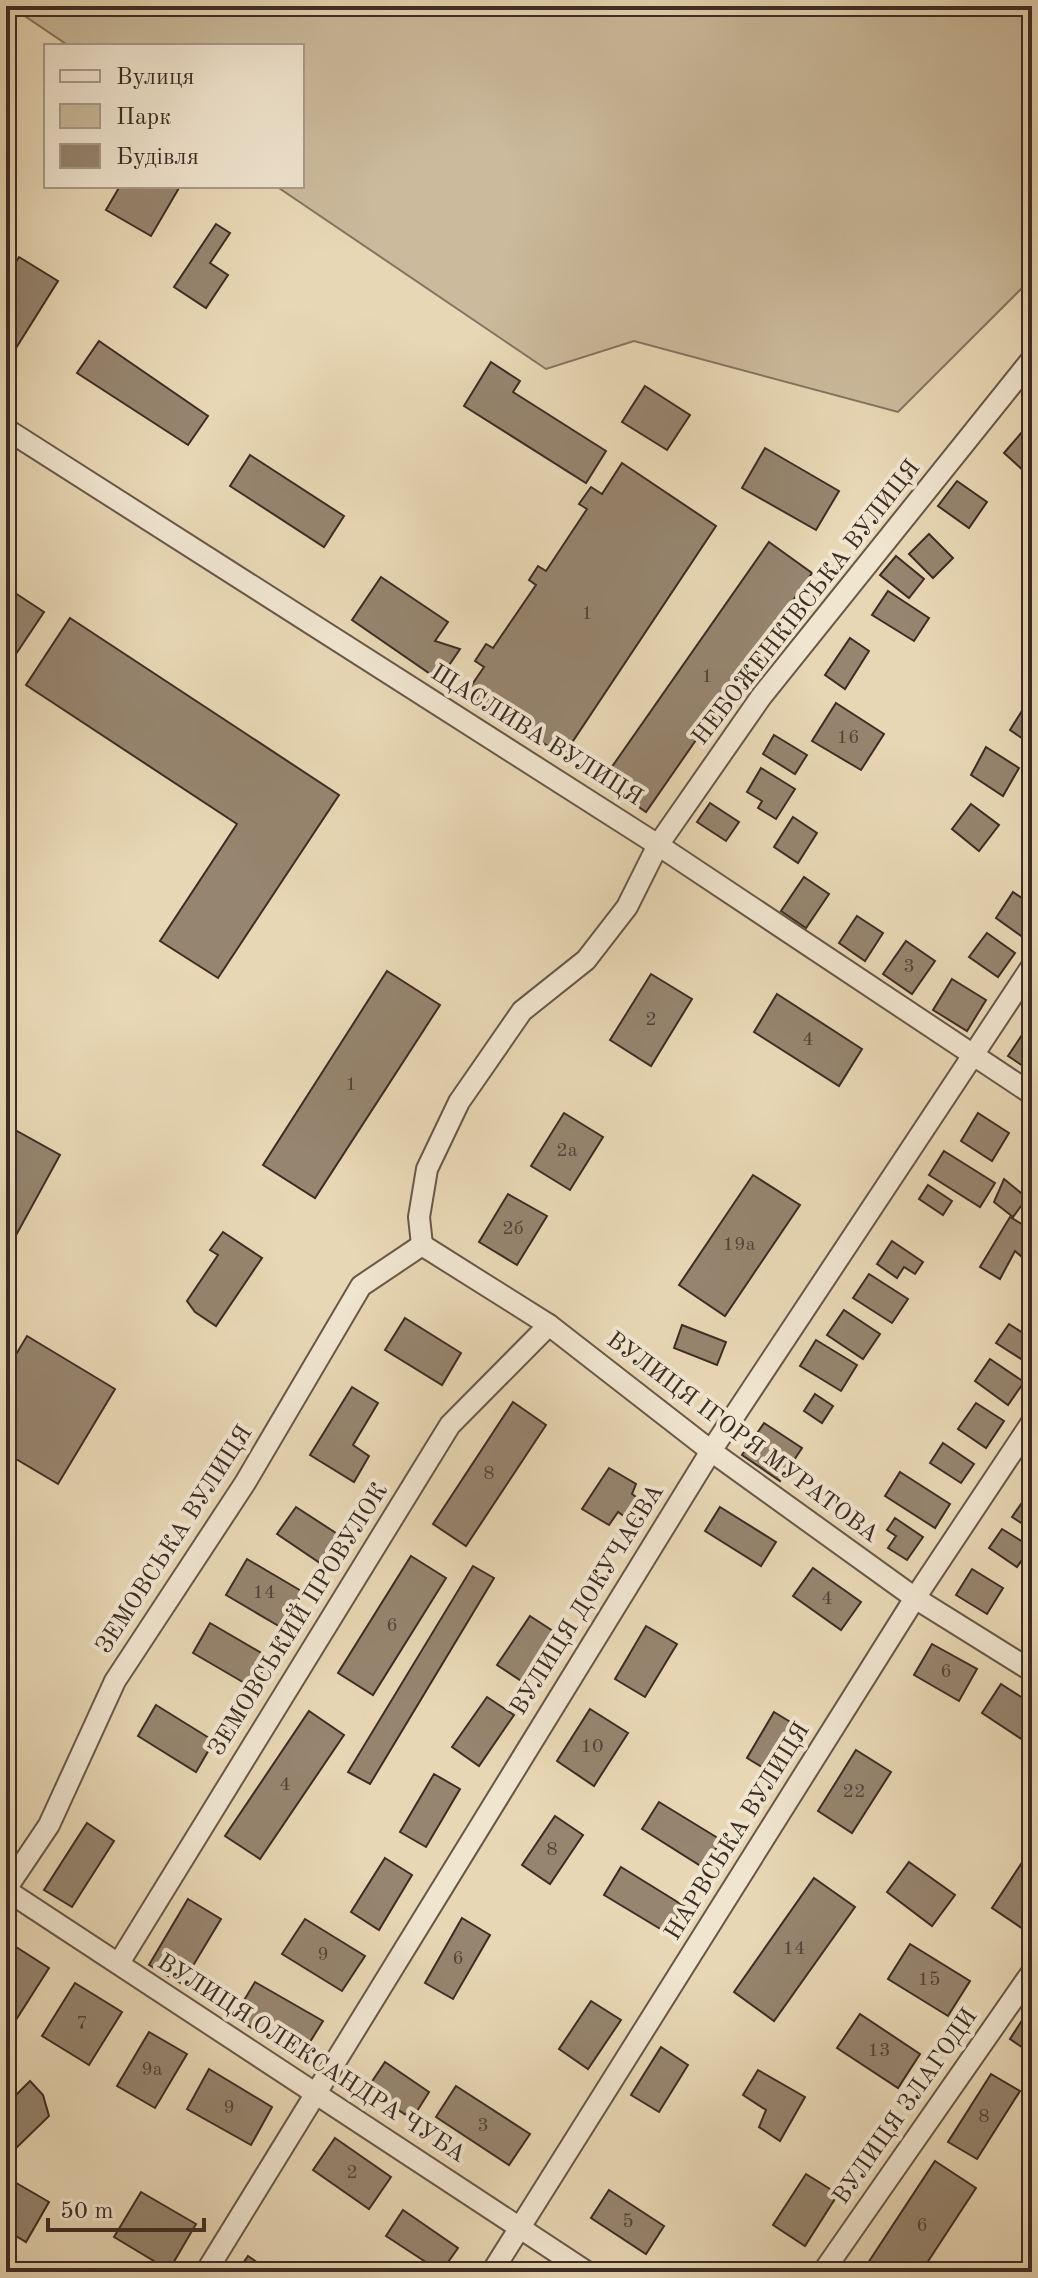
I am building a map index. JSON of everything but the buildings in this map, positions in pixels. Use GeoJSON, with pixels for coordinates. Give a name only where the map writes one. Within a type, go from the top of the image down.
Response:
{"type":"FeatureCollection","features":[{"type":"Feature","properties":{"kind":"street","name":"НЕБОЖЕНКІВСЬКА ВУЛИЦЯ"},"geometry":{"type":"LineString","coordinates":[[422,1245],[419,1217],[427,1169],[459,1102],[522,1011],[586,960],[627,907],[658,845],[761,697],[1032,359]]}},
{"type":"Feature","properties":{"kind":"street","name":"ЩАСЛИВА ВУЛИЦЯ"},"geometry":{"type":"LineString","coordinates":[[6,429],[658,845],[1032,1094]]}},
{"type":"Feature","properties":{"kind":"street","name":"ВУЛИЦЯ ДОКУЧАЄВА"},"geometry":{"type":"LineString","coordinates":[[206,2272],[711,1451],[1032,966]]}},
{"type":"Feature","properties":{"kind":"street","name":"ВУЛИЦЯ ІГОРЯ МУРАТОВА"},"geometry":{"type":"LineString","coordinates":[[422,1245],[549,1325],[711,1451],[915,1598],[1032,1671]]}},
{"type":"Feature","properties":{"kind":"street","name":"ЗЕМОВСЬКА ВУЛИЦЯ"},"geometry":{"type":"LineString","coordinates":[[6,1890],[49,1825],[115,1681],[245,1483],[361,1286],[422,1245]]}},
{"type":"Feature","properties":{"kind":"street","name":"ЗЕМОВСЬКИЙ ПРОВУЛОК"},"geometry":{"type":"LineString","coordinates":[[119,1963],[450,1425],[549,1325]]}},
{"type":"Feature","properties":{"kind":"street","name":"НАРВСЬКА ВУЛИЦЯ"},"geometry":{"type":"LineString","coordinates":[[492,2272],[915,1598],[1032,1422]]}},
{"type":"Feature","properties":{"kind":"street","name":"ВУЛИЦЯ ОЛЕКСАНДРА ЧУБА"},"geometry":{"type":"LineString","coordinates":[[6,1890],[587,2272]]}},
{"type":"Feature","properties":{"kind":"street","name":"ВУЛИЦЯ ЗЛАГОДИ"},"geometry":{"type":"LineString","coordinates":[[823,2272],[1032,1972]]}},
{"type":"Feature","properties":{"kind":"green space"},"geometry":{"type":"Polygon","coordinates":[[[10,6],[1032,6],[1032,278],[898,412],[634,341],[546,369],[279,188],[304,188],[304,44],[66,44],[10,6]]]}}]}
